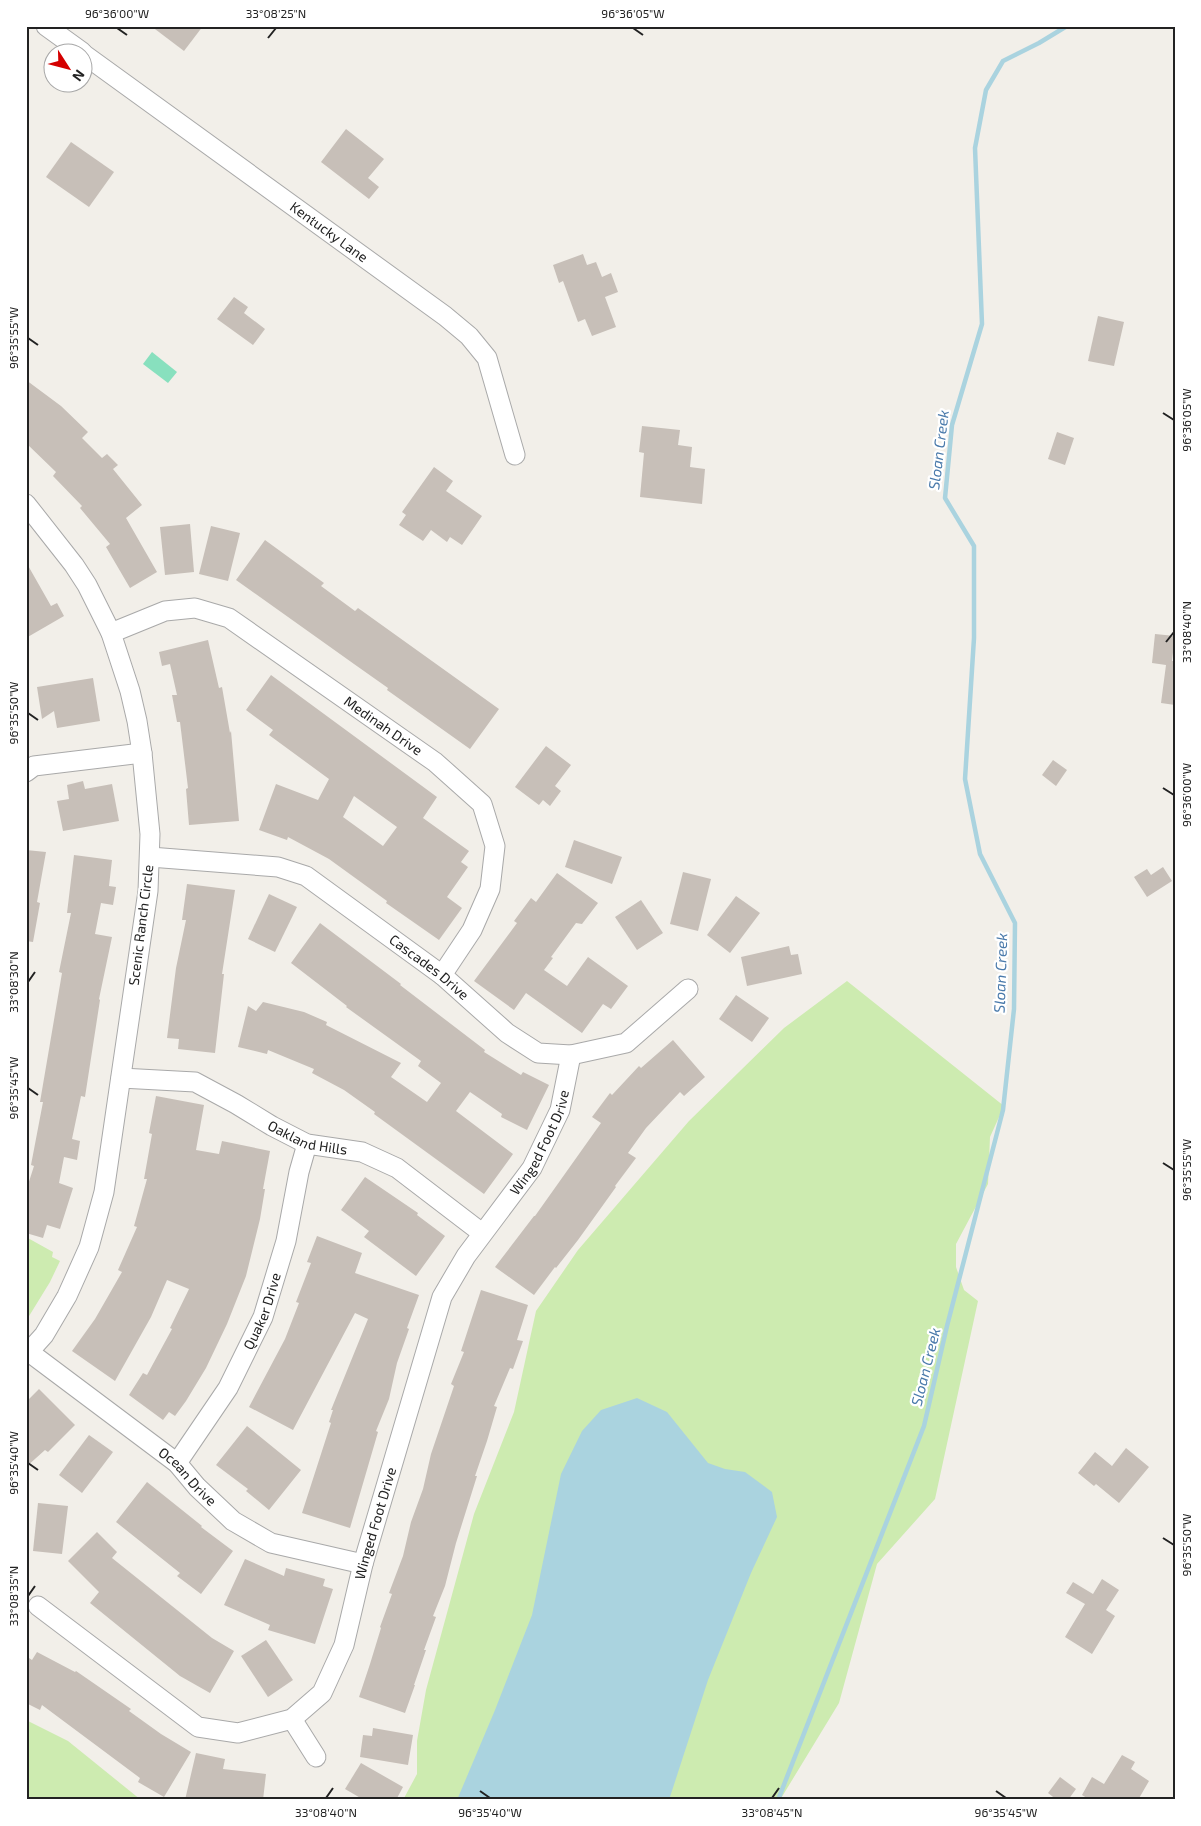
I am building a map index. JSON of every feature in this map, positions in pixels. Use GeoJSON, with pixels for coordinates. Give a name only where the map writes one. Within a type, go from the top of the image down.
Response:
{"type":"FeatureCollection","features":[{"type":"Feature","properties":{"kind":"street","name":"Kentucky Lane"},"geometry":{"type":"LineString","coordinates":[[46,26],[67,42]]}},
{"type":"Feature","properties":{"kind":"street","name":"Kentucky Lane"},"geometry":{"type":"LineString","coordinates":[[92,60],[445,316],[469,336],[487,358],[515,455]]}},
{"type":"Feature","properties":{"kind":"street","name":"Scenic Ranch Circle"},"geometry":{"type":"LineString","coordinates":[[26,504],[74,565],[87,585],[110,633],[130,692],[142,753],[149,806],[150,857],[148,891],[104,1192],[89,1247],[67,1296],[44,1335],[28,1354]]}},
{"type":"Feature","properties":{"kind":"street","name":"Medinah Drive"},"geometry":{"type":"LineString","coordinates":[[110,633],[165,611],[196,608],[229,618],[435,762],[482,804],[495,846],[490,888],[472,930],[442,975]]}},
{"type":"Feature","properties":{"kind":"street"},"geometry":{"type":"LineString","coordinates":[[26,772],[34,766],[142,753]]}},
{"type":"Feature","properties":{"kind":"street","name":"Cascades Drive"},"geometry":{"type":"LineString","coordinates":[[150,857],[278,867],[306,876],[442,975],[507,1033],[538,1054],[571,1055],[626,1042],[688,989]]}},
{"type":"Feature","properties":{"kind":"street","name":"Winged Foot Drive"},"geometry":{"type":"LineString","coordinates":[[38,1606],[198,1728],[238,1733],[292,1719],[322,1693],[344,1645],[363,1564],[442,1297],[482,1233],[532,1168],[560,1110],[571,1055]]}},
{"type":"Feature","properties":{"kind":"street","name":"Oakland Hills"},"geometry":{"type":"LineString","coordinates":[[121,1078],[195,1082],[272,1126],[308,1144],[362,1152],[397,1168],[482,1233]]}},
{"type":"Feature","properties":{"kind":"street","name":"Quaker Drive"},"geometry":{"type":"LineString","coordinates":[[177,1463],[228,1388],[263,1317],[286,1241],[299,1172],[308,1144]]}},
{"type":"Feature","properties":{"kind":"street","name":"Ocean Drive"},"geometry":{"type":"LineString","coordinates":[[28,1354],[177,1463],[232,1521],[272,1543],[363,1564]]}},
{"type":"Feature","properties":{"kind":"street"},"geometry":{"type":"LineString","coordinates":[[292,1719],[316,1757]]}},
{"type":"Feature","properties":{"kind":"green space"},"geometry":{"type":"Polygon","coordinates":[[[152,352],[177,372],[168,383],[143,364],[152,352]]]}},
{"type":"Feature","properties":{"kind":"green space"},"geometry":{"type":"Polygon","coordinates":[[[847,981],[1004,1106],[990,1137],[988,1184],[956,1244],[956,1267],[964,1290],[978,1301],[935,1499],[877,1564],[839,1703],[780,1800],[403,1800],[417,1774],[417,1741],[426,1690],[474,1514],[514,1412],[536,1311],[578,1250],[689,1121],[784,1028],[847,981]]]}},
{"type":"Feature","properties":{"kind":"green space"},"geometry":{"type":"Polygon","coordinates":[[[26,1237],[53,1252],[52,1257],[60,1261],[50,1282],[26,1321],[26,1237]]]}},
{"type":"Feature","properties":{"kind":"green space"},"geometry":{"type":"Polygon","coordinates":[[[26,1720],[68,1741],[141,1800],[26,1800],[26,1720]]]}},
{"type":"Feature","properties":{"kind":"water"},"geometry":{"type":"Polygon","coordinates":[[[637,1398],[667,1412],[708,1463],[725,1469],[745,1472],[772,1492],[777,1517],[751,1573],[708,1680],[669,1800],[457,1800],[532,1615],[561,1474],[582,1431],[601,1410],[637,1398]]]}},
{"type":"Feature","properties":{"kind":"building"},"geometry":{"type":"Polygon","coordinates":[[[151,26],[203,26],[184,51],[151,26]]]}},
{"type":"Feature","properties":{"kind":"building"},"geometry":{"type":"Polygon","coordinates":[[[346,129],[384,159],[368,178],[379,187],[369,199],[321,162],[346,129]]]}},
{"type":"Feature","properties":{"kind":"building"},"geometry":{"type":"Polygon","coordinates":[[[71,142],[114,172],[89,207],[46,177],[71,142]]]}},
{"type":"Feature","properties":{"kind":"building"},"geometry":{"type":"Polygon","coordinates":[[[583,254],[587,265],[596,262],[602,277],[611,273],[618,292],[605,297],[616,327],[592,336],[585,319],[578,322],[563,281],[559,283],[553,265],[583,254]]]}},
{"type":"Feature","properties":{"kind":"building"},"geometry":{"type":"Polygon","coordinates":[[[234,297],[248,307],[244,313],[265,329],[253,345],[217,319],[234,297]]]}},
{"type":"Feature","properties":{"kind":"building"},"geometry":{"type":"Polygon","coordinates":[[[1098,316],[1124,322],[1114,366],[1088,361],[1098,316]]]}},
{"type":"Feature","properties":{"kind":"building"},"geometry":{"type":"Polygon","coordinates":[[[26,380],[61,406],[88,432],[82,438],[102,458],[107,454],[118,465],[113,469],[142,505],[126,518],[157,572],[130,588],[106,547],[110,544],[80,508],[82,506],[53,476],[56,472],[26,443],[26,380]]]}},
{"type":"Feature","properties":{"kind":"building"},"geometry":{"type":"Polygon","coordinates":[[[642,426],[680,430],[678,445],[692,447],[690,467],[705,469],[702,504],[640,497],[644,453],[639,452],[642,426]]]}},
{"type":"Feature","properties":{"kind":"building"},"geometry":{"type":"Polygon","coordinates":[[[1057,432],[1074,438],[1065,465],[1048,459],[1057,432]]]}},
{"type":"Feature","properties":{"kind":"building"},"geometry":{"type":"Polygon","coordinates":[[[434,467],[453,481],[446,491],[482,516],[462,545],[450,537],[447,542],[431,530],[423,541],[399,525],[406,515],[402,512],[434,467]]]}},
{"type":"Feature","properties":{"kind":"building"},"geometry":{"type":"Polygon","coordinates":[[[190,524],[194,572],[165,575],[160,527],[190,524]]]}},
{"type":"Feature","properties":{"kind":"building"},"geometry":{"type":"Polygon","coordinates":[[[211,526],[240,533],[228,581],[199,574],[211,526]]]}},
{"type":"Feature","properties":{"kind":"building"},"geometry":{"type":"Polygon","coordinates":[[[265,540],[324,583],[321,586],[355,611],[358,608],[499,709],[470,749],[236,580],[265,540]]]}},
{"type":"Feature","properties":{"kind":"building"},"geometry":{"type":"Polygon","coordinates":[[[26,562],[51,606],[57,603],[64,616],[26,638],[26,562]]]}},
{"type":"Feature","properties":{"kind":"building"},"geometry":{"type":"Polygon","coordinates":[[[1155,634],[1175,636],[1172,661],[1175,661],[1175,705],[1161,703],[1166,665],[1152,663],[1155,634]]]}},
{"type":"Feature","properties":{"kind":"building"},"geometry":{"type":"Polygon","coordinates":[[[208,640],[219,688],[222,687],[230,733],[231,731],[239,821],[189,825],[186,789],[188,788],[180,722],[177,722],[172,695],[177,695],[170,664],[162,666],[159,652],[208,640]]]}},
{"type":"Feature","properties":{"kind":"building"},"geometry":{"type":"Polygon","coordinates":[[[271,675],[437,797],[423,818],[469,851],[461,862],[468,867],[447,897],[462,908],[439,940],[386,903],[387,901],[329,859],[288,837],[287,840],[259,830],[276,784],[318,800],[329,779],[269,735],[273,730],[246,710],[271,675]],[[354,796],[343,817],[383,846],[397,827],[354,796]]]}},
{"type":"Feature","properties":{"kind":"building"},"geometry":{"type":"Polygon","coordinates":[[[93,678],[100,721],[57,728],[54,711],[42,719],[37,687],[93,678]]]}},
{"type":"Feature","properties":{"kind":"building"},"geometry":{"type":"Polygon","coordinates":[[[546,746],[571,765],[555,786],[561,791],[550,806],[543,800],[539,805],[515,787],[546,746]]]}},
{"type":"Feature","properties":{"kind":"building"},"geometry":{"type":"Polygon","coordinates":[[[1053,760],[1067,770],[1056,786],[1042,775],[1053,760]]]}},
{"type":"Feature","properties":{"kind":"building"},"geometry":{"type":"Polygon","coordinates":[[[83,781],[85,789],[112,784],[119,821],[63,831],[57,801],[69,799],[67,785],[83,781]]]}},
{"type":"Feature","properties":{"kind":"building"},"geometry":{"type":"Polygon","coordinates":[[[574,840],[622,857],[612,884],[565,867],[574,840]]]}},
{"type":"Feature","properties":{"kind":"building"},"geometry":{"type":"Polygon","coordinates":[[[26,850],[46,852],[37,902],[40,903],[33,942],[26,941],[26,850]]]}},
{"type":"Feature","properties":{"kind":"building"},"geometry":{"type":"Polygon","coordinates":[[[74,855],[112,860],[109,886],[116,887],[113,905],[101,903],[95,934],[112,937],[99,999],[85,1097],[81,1096],[72,1139],[80,1141],[77,1160],[64,1157],[59,1183],[73,1188],[60,1229],[47,1225],[43,1238],[26,1233],[26,1191],[34,1166],[31,1165],[43,1102],[40,1102],[62,973],[59,972],[71,913],[67,913],[74,855]]]}},
{"type":"Feature","properties":{"kind":"building"},"geometry":{"type":"Polygon","coordinates":[[[1163,867],[1172,881],[1147,897],[1134,877],[1147,869],[1151,875],[1163,867]]]}},
{"type":"Feature","properties":{"kind":"building"},"geometry":{"type":"Polygon","coordinates":[[[683,872],[711,879],[698,931],[670,924],[683,872]]]}},
{"type":"Feature","properties":{"kind":"building"},"geometry":{"type":"Polygon","coordinates":[[[557,873],[598,903],[582,924],[576,923],[551,957],[553,958],[544,970],[567,986],[588,957],[628,986],[611,1009],[603,1004],[582,1033],[526,993],[514,1010],[474,981],[517,923],[514,921],[531,898],[536,902],[557,873]]]}},
{"type":"Feature","properties":{"kind":"building"},"geometry":{"type":"Polygon","coordinates":[[[187,884],[235,890],[222,974],[224,974],[215,1053],[178,1049],[179,1039],[167,1038],[176,968],[186,920],[182,920],[187,884]]]}},
{"type":"Feature","properties":{"kind":"building"},"geometry":{"type":"Polygon","coordinates":[[[269,894],[297,907],[275,952],[248,939],[269,894]]]}},
{"type":"Feature","properties":{"kind":"building"},"geometry":{"type":"Polygon","coordinates":[[[736,896],[760,913],[730,953],[707,935],[736,896]]]}},
{"type":"Feature","properties":{"kind":"building"},"geometry":{"type":"Polygon","coordinates":[[[641,900],[663,933],[637,950],[615,917],[641,900]]]}},
{"type":"Feature","properties":{"kind":"building"},"geometry":{"type":"Polygon","coordinates":[[[320,923],[485,1050],[484,1052],[521,1075],[523,1072],[549,1085],[527,1130],[501,1117],[502,1114],[470,1092],[456,1111],[513,1154],[484,1194],[344,1090],[312,1073],[314,1069],[268,1050],[267,1054],[238,1047],[248,1006],[256,1011],[263,1002],[304,1012],[327,1022],[326,1025],[401,1063],[391,1077],[427,1102],[441,1083],[418,1066],[421,1061],[346,1007],[291,963],[320,923]]]}},
{"type":"Feature","properties":{"kind":"building"},"geometry":{"type":"Polygon","coordinates":[[[789,946],[791,955],[798,954],[802,974],[747,986],[741,957],[789,946]]]}},
{"type":"Feature","properties":{"kind":"building"},"geometry":{"type":"Polygon","coordinates":[[[736,995],[769,1018],[752,1042],[719,1019],[736,995]]]}},
{"type":"Feature","properties":{"kind":"building"},"geometry":{"type":"Polygon","coordinates":[[[673,1040],[705,1077],[684,1096],[680,1092],[646,1128],[628,1153],[636,1158],[578,1240],[534,1295],[495,1267],[535,1216],[601,1123],[592,1117],[610,1093],[612,1095],[639,1066],[641,1068],[673,1040]]]}},
{"type":"Feature","properties":{"kind":"building"},"geometry":{"type":"Polygon","coordinates":[[[156,1096],[204,1105],[196,1150],[219,1154],[222,1141],[270,1151],[260,1219],[246,1276],[227,1324],[206,1368],[186,1401],[175,1416],[169,1412],[163,1420],[129,1395],[143,1373],[147,1375],[172,1329],[170,1328],[189,1289],[167,1280],[151,1317],[115,1381],[72,1351],[95,1319],[122,1272],[118,1270],[137,1227],[134,1226],[147,1179],[144,1179],[152,1134],[149,1133],[156,1096]]]}},
{"type":"Feature","properties":{"kind":"building"},"geometry":{"type":"Polygon","coordinates":[[[365,1177],[418,1213],[417,1215],[445,1236],[416,1276],[364,1237],[369,1231],[341,1210],[365,1177]]]}},
{"type":"Feature","properties":{"kind":"building"},"geometry":{"type":"Polygon","coordinates":[[[317,1236],[362,1253],[355,1273],[419,1295],[407,1328],[409,1329],[397,1363],[389,1399],[376,1431],[378,1432],[350,1528],[302,1513],[331,1423],[329,1422],[333,1410],[331,1410],[368,1319],[355,1313],[293,1430],[249,1407],[285,1339],[299,1303],[296,1302],[311,1263],[307,1262],[317,1236]]]}},
{"type":"Feature","properties":{"kind":"building"},"geometry":{"type":"Polygon","coordinates":[[[481,1290],[528,1305],[517,1340],[523,1341],[513,1369],[510,1368],[494,1406],[497,1407],[475,1476],[477,1476],[445,1586],[433,1616],[436,1617],[424,1650],[426,1650],[405,1713],[359,1697],[392,1594],[389,1593],[403,1556],[411,1522],[423,1489],[431,1454],[454,1386],[451,1384],[464,1352],[461,1351],[481,1290]]]}},
{"type":"Feature","properties":{"kind":"building"},"geometry":{"type":"Polygon","coordinates":[[[39,1389],[75,1425],[48,1452],[45,1450],[26,1467],[26,1402],[39,1389]]]}},
{"type":"Feature","properties":{"kind":"building"},"geometry":{"type":"Polygon","coordinates":[[[247,1426],[301,1470],[269,1510],[246,1491],[248,1489],[216,1465],[247,1426]]]}},
{"type":"Feature","properties":{"kind":"building"},"geometry":{"type":"Polygon","coordinates":[[[89,1435],[113,1452],[82,1493],[59,1475],[89,1435]]]}},
{"type":"Feature","properties":{"kind":"building"},"geometry":{"type":"Polygon","coordinates":[[[1126,1448],[1149,1467],[1119,1503],[1096,1484],[1094,1486],[1078,1473],[1095,1452],[1112,1466],[1126,1448]]]}},
{"type":"Feature","properties":{"kind":"building"},"geometry":{"type":"Polygon","coordinates":[[[147,1482],[233,1551],[201,1594],[177,1576],[180,1573],[116,1522],[147,1482]]]}},
{"type":"Feature","properties":{"kind":"building"},"geometry":{"type":"Polygon","coordinates":[[[38,1503],[68,1506],[62,1554],[33,1551],[38,1503]]]}},
{"type":"Feature","properties":{"kind":"building"},"geometry":{"type":"Polygon","coordinates":[[[97,1532],[117,1552],[112,1558],[212,1638],[234,1651],[210,1693],[180,1676],[90,1603],[99,1592],[68,1561],[97,1532]]]}},
{"type":"Feature","properties":{"kind":"building"},"geometry":{"type":"Polygon","coordinates":[[[245,1559],[284,1576],[286,1568],[325,1579],[323,1586],[333,1589],[315,1644],[268,1630],[270,1625],[224,1605],[245,1559]]]}},
{"type":"Feature","properties":{"kind":"building"},"geometry":{"type":"Polygon","coordinates":[[[1102,1579],[1119,1590],[1106,1610],[1115,1616],[1092,1654],[1065,1637],[1085,1604],[1066,1593],[1073,1582],[1093,1594],[1102,1579]]]}},
{"type":"Feature","properties":{"kind":"building"},"geometry":{"type":"Polygon","coordinates":[[[266,1640],[293,1680],[268,1697],[241,1656],[266,1640]]]}},
{"type":"Feature","properties":{"kind":"building"},"geometry":{"type":"Polygon","coordinates":[[[37,1652],[76,1671],[131,1709],[129,1711],[161,1734],[191,1752],[164,1797],[138,1782],[140,1778],[42,1705],[40,1710],[26,1703],[26,1656],[32,1660],[37,1652]]]}},
{"type":"Feature","properties":{"kind":"building"},"geometry":{"type":"Polygon","coordinates":[[[373,1728],[413,1735],[408,1765],[360,1757],[363,1735],[372,1736],[373,1728]]]}},
{"type":"Feature","properties":{"kind":"building"},"geometry":{"type":"Polygon","coordinates":[[[196,1753],[225,1759],[223,1769],[266,1774],[263,1800],[185,1800],[196,1753]]]}},
{"type":"Feature","properties":{"kind":"building"},"geometry":{"type":"Polygon","coordinates":[[[1122,1755],[1135,1762],[1131,1769],[1149,1781],[1138,1800],[1090,1800],[1082,1795],[1092,1777],[1104,1784],[1122,1755]]]}},
{"type":"Feature","properties":{"kind":"building"},"geometry":{"type":"Polygon","coordinates":[[[361,1763],[403,1787],[396,1800],[364,1800],[345,1789],[361,1763]]]}},
{"type":"Feature","properties":{"kind":"building"},"geometry":{"type":"Polygon","coordinates":[[[1060,1777],[1076,1789],[1068,1800],[1057,1800],[1048,1793],[1060,1777]]]}},
{"type":"Feature","properties":{"kind":"waterway","name":"Sloan Creek"},"geometry":{"type":"LineString","coordinates":[[778,1800],[924,1426],[947,1326],[1003,1110],[1014,1009],[1015,923],[980,854],[965,779],[974,638],[974,546],[945,498],[952,425],[982,324],[975,148],[986,90],[1003,61],[1067,26]]}}]}
